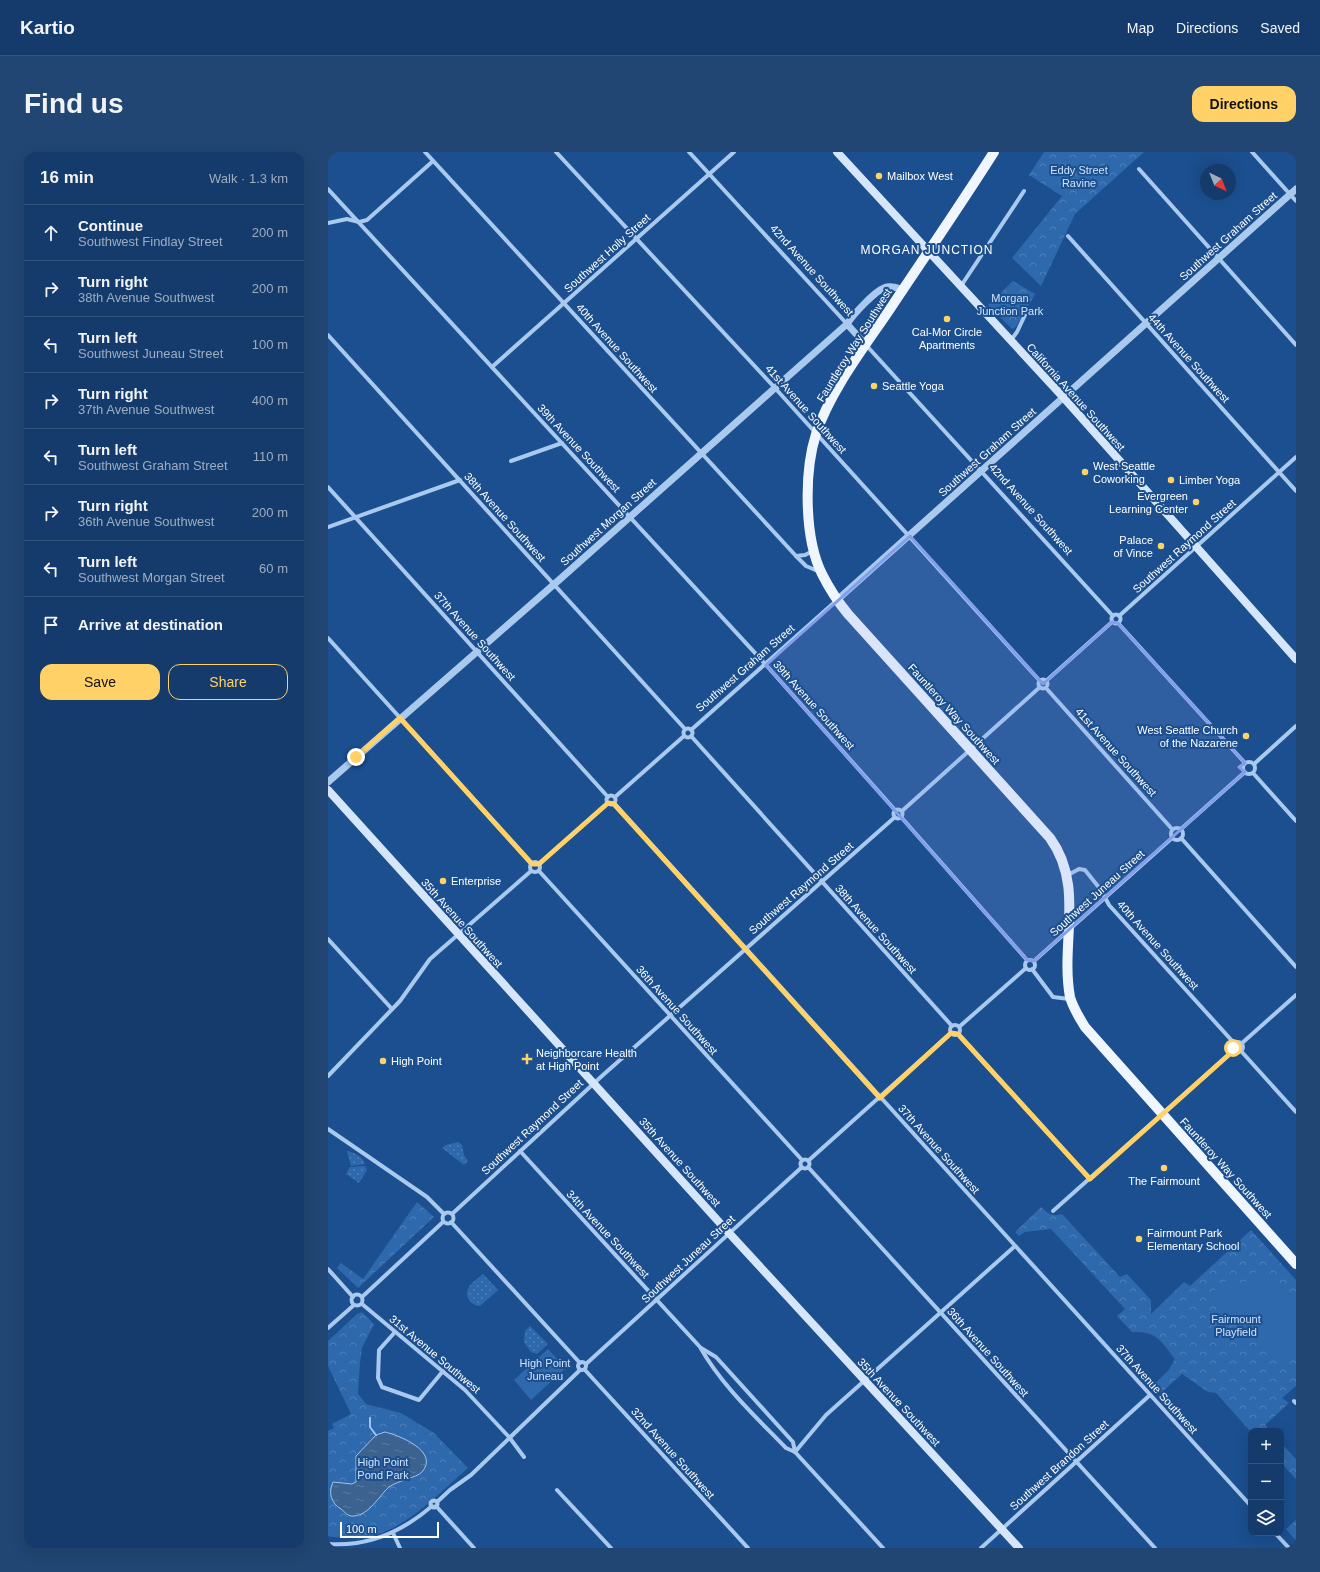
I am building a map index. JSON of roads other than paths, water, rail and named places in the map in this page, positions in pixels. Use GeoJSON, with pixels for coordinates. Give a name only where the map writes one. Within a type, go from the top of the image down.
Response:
{"type":"FeatureCollection","features":[{"type":"Feature","properties":{"kind":"main road","name":"California Avenue Southwest"},"geometry":{"type":"LineString","coordinates":[[837,152],[1063,397],[1296,660]]}},
{"type":"Feature","properties":{"kind":"main road","name":"Fauntleroy Way Southwest"},"geometry":{"type":"LineString","coordinates":[[992,153],[839,388],[816,434],[808,482],[810,526],[821,573],[837,600],[1050,838],[1058,850],[1068,875],[1070,904],[1068,975],[1071,999],[1077,1014],[1094,1038],[1295,1262]]}},
{"type":"Feature","properties":{"kind":"main road","name":"35th Avenue Southwest"},"geometry":{"type":"LineString","coordinates":[[328,790],[864,1381],[1019,1548]]}},
{"type":"Feature","properties":{"kind":"street","name":"40th Avenue Southwest"},"geometry":{"type":"LineString","coordinates":[[425,152],[796,556],[806,566],[821,573]]}},
{"type":"Feature","properties":{"kind":"street","name":"41st Avenue Southwest"},"geometry":{"type":"LineString","coordinates":[[556,152],[775,388],[1040,681]]}},
{"type":"Feature","properties":{"kind":"street","name":"42nd Avenue Southwest"},"geometry":{"type":"LineString","coordinates":[[690,152],[1113,616]]}},
{"type":"Feature","properties":{"kind":"street","name":"Southwest Holly Street"},"geometry":{"type":"LineString","coordinates":[[492,367],[734,152]]}},
{"type":"Feature","properties":{"kind":"street"},"geometry":{"type":"LineString","coordinates":[[1252,152],[1296,201]]}},
{"type":"Feature","properties":{"kind":"street"},"geometry":{"type":"LineString","coordinates":[[328,223],[347,219],[358,222],[367,220],[433,161]]}},
{"type":"Feature","properties":{"kind":"street"},"geometry":{"type":"LineString","coordinates":[[1138,169],[1296,345]]}},
{"type":"Feature","properties":{"kind":"street","name":"39th Avenue Southwest"},"geometry":{"type":"LineString","coordinates":[[328,189],[766,664],[895,810]]}},
{"type":"Feature","properties":{"kind":"street"},"geometry":{"type":"LineString","coordinates":[[961,286],[1024,190]]}},
{"type":"Feature","properties":{"kind":"street","name":"Southwest Graham Street"},"geometry":{"type":"LineString","coordinates":[[691,730],[1296,190]]}},
{"type":"Feature","properties":{"kind":"street","name":"44th Avenue Southwest"},"geometry":{"type":"LineString","coordinates":[[1068,236],[1296,491]]}},
{"type":"Feature","properties":{"kind":"street","name":"Southwest Morgan Street"},"geometry":{"type":"LineString","coordinates":[[328,782],[701,454],[847,324],[851,317],[882,289],[890,286],[903,290]]}},
{"type":"Feature","properties":{"kind":"street"},"geometry":{"type":"LineString","coordinates":[[1010,341],[1017,332],[1025,315]]}},
{"type":"Feature","properties":{"kind":"street","name":"38th Avenue Southwest"},"geometry":{"type":"LineString","coordinates":[[328,335],[685,730]]}},
{"type":"Feature","properties":{"kind":"street"},"geometry":{"type":"LineString","coordinates":[[511,462],[562,443]]}},
{"type":"Feature","properties":{"kind":"street","name":"Southwest Raymond Street"},"geometry":{"type":"LineString","coordinates":[[1119,616],[1296,457]]}},
{"type":"Feature","properties":{"kind":"street"},"geometry":{"type":"LineString","coordinates":[[328,527],[460,480]]}},
{"type":"Feature","properties":{"kind":"street","name":"37th Avenue Southwest"},"geometry":{"type":"LineString","coordinates":[[328,487],[608,797]]}},
{"type":"Feature","properties":{"kind":"street"},"geometry":{"type":"LineString","coordinates":[[796,556],[805,555],[815,550]]}},
{"type":"Feature","properties":{"kind":"street"},"geometry":{"type":"LineString","coordinates":[[1040,688],[1038,684],[1040,681],[1046,681],[1112,622],[1111,619],[1113,616],[1119,616],[1120,620],[1118,623]]}},
{"type":"Feature","properties":{"kind":"street"},"geometry":{"type":"LineString","coordinates":[[1112,622],[1118,623],[1245,763]]}},
{"type":"Feature","properties":{"kind":"street"},"geometry":{"type":"LineString","coordinates":[[328,638],[532,864],[539,864],[608,803]]}},
{"type":"Feature","properties":{"kind":"street"},"geometry":{"type":"LineString","coordinates":[[901,817],[902,811],[970,750],[1040,688],[1046,688],[1048,684],[1046,681]]}},
{"type":"Feature","properties":{"kind":"street","name":"41st Avenue Southwest"},"geometry":{"type":"LineString","coordinates":[[1046,688],[1172,829]]}},
{"type":"Feature","properties":{"kind":"street"},"geometry":{"type":"LineString","coordinates":[[1254,764],[1296,726]]}},
{"type":"Feature","properties":{"kind":"street"},"geometry":{"type":"LineString","coordinates":[[608,803],[614,804],[615,797],[684,736],[685,730],[691,730],[691,736],[684,736]]}},
{"type":"Feature","properties":{"kind":"street","name":"38th Avenue Southwest"},"geometry":{"type":"LineString","coordinates":[[691,736],[952,1026]]}},
{"type":"Feature","properties":{"kind":"street"},"geometry":{"type":"LineString","coordinates":[[1245,763],[1250,762],[1254,764]]}},
{"type":"Feature","properties":{"kind":"street"},"geometry":{"type":"LineString","coordinates":[[1245,763],[1243,767],[1245,772]]}},
{"type":"Feature","properties":{"kind":"street"},"geometry":{"type":"LineString","coordinates":[[1253,773],[1255,769],[1254,764]]}},
{"type":"Feature","properties":{"kind":"street"},"geometry":{"type":"LineString","coordinates":[[1245,772],[1249,774],[1253,773],[1296,821]]}},
{"type":"Feature","properties":{"kind":"street"},"geometry":{"type":"LineString","coordinates":[[1181,829],[1245,772]]}},
{"type":"Feature","properties":{"kind":"street"},"geometry":{"type":"LineString","coordinates":[[608,803],[606,800],[608,797],[615,797]]}},
{"type":"Feature","properties":{"kind":"street","name":"37th Avenue Southwest"},"geometry":{"type":"LineString","coordinates":[[614,804],[1248,1503]]}},
{"type":"Feature","properties":{"kind":"street"},"geometry":{"type":"LineString","coordinates":[[902,811],[899,809],[895,810],[895,817],[901,817],[1027,960],[1034,961],[1035,965],[1032,969]]}},
{"type":"Feature","properties":{"kind":"street","name":"Southwest Raymond Street"},"geometry":{"type":"LineString","coordinates":[[452,1214],[594,1083],[895,817]]}},
{"type":"Feature","properties":{"kind":"street"},"geometry":{"type":"LineString","coordinates":[[1181,829],[1176,827],[1172,829],[1170,834],[1172,838],[1176,840],[1181,838]]}},
{"type":"Feature","properties":{"kind":"street"},"geometry":{"type":"LineString","coordinates":[[1181,829],[1183,834],[1181,838]]}},
{"type":"Feature","properties":{"kind":"street","name":"Southwest Juneau Street"},"geometry":{"type":"LineString","coordinates":[[1034,961],[1104,897],[1172,838]]}},
{"type":"Feature","properties":{"kind":"street"},"geometry":{"type":"LineString","coordinates":[[1181,838],[1296,967]]}},
{"type":"Feature","properties":{"kind":"street"},"geometry":{"type":"LineString","coordinates":[[328,1076],[392,1009],[430,959],[531,871],[530,867],[532,864]]}},
{"type":"Feature","properties":{"kind":"street"},"geometry":{"type":"LineString","coordinates":[[531,871],[535,873],[539,871],[539,864]]}},
{"type":"Feature","properties":{"kind":"street","name":"40th Avenue Southwest"},"geometry":{"type":"LineString","coordinates":[[1068,875],[1080,869],[1085,870],[1114,911],[1234,1043]]}},
{"type":"Feature","properties":{"kind":"street","name":"36th Avenue Southwest"},"geometry":{"type":"LineString","coordinates":[[539,871],[802,1160]]}},
{"type":"Feature","properties":{"kind":"street"},"geometry":{"type":"LineString","coordinates":[[328,939],[392,1009]]}},
{"type":"Feature","properties":{"kind":"street"},"geometry":{"type":"LineString","coordinates":[[1026,968],[1025,964],[1027,960]]}},
{"type":"Feature","properties":{"kind":"street"},"geometry":{"type":"LineString","coordinates":[[1026,968],[1032,969],[1053,997],[1071,999]]}},
{"type":"Feature","properties":{"kind":"street"},"geometry":{"type":"LineString","coordinates":[[958,1034],[959,1027],[1026,968]]}},
{"type":"Feature","properties":{"kind":"street"},"geometry":{"type":"LineString","coordinates":[[1241,1051],[1243,1048],[1242,1044],[1296,995]]}},
{"type":"Feature","properties":{"kind":"street"},"geometry":{"type":"LineString","coordinates":[[808,1161],[805,1159],[802,1160],[800,1163],[802,1167],[808,1167],[808,1161],[951,1033],[950,1029],[952,1026],[956,1025],[959,1027]]}},
{"type":"Feature","properties":{"kind":"street"},"geometry":{"type":"LineString","coordinates":[[951,1033],[958,1034],[1090,1179]]}},
{"type":"Feature","properties":{"kind":"street"},"geometry":{"type":"LineString","coordinates":[[1234,1050],[1232,1047],[1234,1043],[1237,1042],[1242,1044]]}},
{"type":"Feature","properties":{"kind":"street"},"geometry":{"type":"LineString","coordinates":[[1053,1211],[1234,1050]]}},
{"type":"Feature","properties":{"kind":"street"},"geometry":{"type":"LineString","coordinates":[[1234,1050],[1237,1052],[1241,1051],[1296,1112]]}},
{"type":"Feature","properties":{"kind":"street"},"geometry":{"type":"LineString","coordinates":[[328,1129],[427,1197],[444,1214]]}},
{"type":"Feature","properties":{"kind":"street","name":"34th Avenue Southwest"},"geometry":{"type":"LineString","coordinates":[[520,1151],[700,1347],[708,1361],[735,1395],[786,1448],[795,1452],[883,1548]]}},
{"type":"Feature","properties":{"kind":"street","name":"Southwest Juneau Street"},"geometry":{"type":"LineString","coordinates":[[586,1364],[802,1167]]}},
{"type":"Feature","properties":{"kind":"street","name":"36th Avenue Southwest"},"geometry":{"type":"LineString","coordinates":[[808,1167],[1155,1548]]}},
{"type":"Feature","properties":{"kind":"street"},"geometry":{"type":"LineString","coordinates":[[444,1214],[448,1212],[452,1214],[453,1218],[451,1222]]}},
{"type":"Feature","properties":{"kind":"street"},"geometry":{"type":"LineString","coordinates":[[444,1214],[442,1217],[444,1222]]}},
{"type":"Feature","properties":{"kind":"street"},"geometry":{"type":"LineString","coordinates":[[328,1328],[354,1305],[358,1306],[362,1304],[362,1297],[444,1222],[451,1222]]}},
{"type":"Feature","properties":{"kind":"street"},"geometry":{"type":"LineString","coordinates":[[328,1544],[342,1545],[365,1543],[393,1533],[416,1520],[435,1505],[450,1490],[471,1475],[580,1370],[585,1370],[586,1364],[582,1362],[580,1363],[451,1222]]}},
{"type":"Feature","properties":{"kind":"street"},"geometry":{"type":"LineString","coordinates":[[795,1452],[826,1415],[1015,1246]]}},
{"type":"Feature","properties":{"kind":"street"},"geometry":{"type":"LineString","coordinates":[[328,1269],[353,1297],[352,1300],[354,1305]]}},
{"type":"Feature","properties":{"kind":"street"},"geometry":{"type":"LineString","coordinates":[[353,1297],[358,1295],[362,1297]]}},
{"type":"Feature","properties":{"kind":"street","name":"31st Avenue Southwest"},"geometry":{"type":"LineString","coordinates":[[362,1304],[465,1390],[509,1437],[524,1457]]}},
{"type":"Feature","properties":{"kind":"street"},"geometry":{"type":"LineString","coordinates":[[395,1332],[379,1350],[378,1378],[382,1387],[419,1400],[443,1371]]}},
{"type":"Feature","properties":{"kind":"street","name":"34th Avenue Southwest"},"geometry":{"type":"LineString","coordinates":[[700,1347],[716,1357],[792,1442],[795,1452]]}},
{"type":"Feature","properties":{"kind":"street"},"geometry":{"type":"LineString","coordinates":[[580,1363],[578,1367],[580,1370]]}},
{"type":"Feature","properties":{"kind":"street","name":"32nd Avenue Southwest"},"geometry":{"type":"LineString","coordinates":[[585,1370],[748,1548]]}},
{"type":"Feature","properties":{"kind":"street","name":"Southwest Brandon Street"},"geometry":{"type":"LineString","coordinates":[[981,1548],[1150,1395]]}},
{"type":"Feature","properties":{"kind":"street"},"geometry":{"type":"LineString","coordinates":[[557,1490],[611,1548]]}},
{"type":"Feature","properties":{"kind":"street"},"geometry":{"type":"LineString","coordinates":[[435,1505],[474,1548]]}},
{"type":"Feature","properties":{"kind":"street"},"geometry":{"type":"LineString","coordinates":[[393,1533],[400,1548]]}},
{"type":"Feature","properties":{"kind":"street"},"geometry":{"type":"LineString","coordinates":[[1279,1536],[1289,1548]]}},
{"type":"Feature","properties":{"kind":"water"},"geometry":{"type":"Polygon","coordinates":[[[385,1432],[407,1440],[415,1445],[426,1457],[426,1464],[422,1472],[419,1474],[389,1487],[369,1509],[359,1515],[350,1516],[333,1501],[331,1497],[331,1486],[333,1482],[352,1484],[356,1482],[356,1456],[376,1435],[385,1432]]]}},
{"type":"Feature","properties":{"kind":"waterway"},"geometry":{"type":"LineString","coordinates":[[370,1418],[370,1427],[376,1435]]}},
{"type":"Feature","properties":{"kind":"place","name":"Mailbox West"},"geometry":{"type":"Point","coordinates":[879,176]}},
{"type":"Feature","properties":{"kind":"place","name":"Cal-Mor Circle Apartments"},"geometry":{"type":"Point","coordinates":[947,319]}},
{"type":"Feature","properties":{"kind":"place","name":"Seattle Yoga"},"geometry":{"type":"Point","coordinates":[874,386]}},
{"type":"Feature","properties":{"kind":"place","name":"West Seattle Coworking"},"geometry":{"type":"Point","coordinates":[1085,472]}},
{"type":"Feature","properties":{"kind":"place","name":"Limber Yoga"},"geometry":{"type":"Point","coordinates":[1171,480]}},
{"type":"Feature","properties":{"kind":"place","name":"Evergreen Learning Center"},"geometry":{"type":"Point","coordinates":[1196,502]}},
{"type":"Feature","properties":{"kind":"place","name":"Palace of Vince"},"geometry":{"type":"Point","coordinates":[1161,546]}},
{"type":"Feature","properties":{"kind":"place","name":"West Seattle Church of the Nazarene"},"geometry":{"type":"Point","coordinates":[1246,736]}},
{"type":"Feature","properties":{"kind":"place","name":"Enterprise"},"geometry":{"type":"Point","coordinates":[443,881]}},
{"type":"Feature","properties":{"kind":"place","name":"Neighborcare Health at High Point"},"geometry":{"type":"Point","coordinates":[527,1059]}},
{"type":"Feature","properties":{"kind":"place","name":"High Point"},"geometry":{"type":"Point","coordinates":[383,1061]}},
{"type":"Feature","properties":{"kind":"place","name":"The Fairmount"},"geometry":{"type":"Point","coordinates":[1164,1168]}},
{"type":"Feature","properties":{"kind":"place","name":"Fairmount Park Elementary School"},"geometry":{"type":"Point","coordinates":[1139,1239]}},
{"type":"Feature","properties":{"kind":"district","name":"MORGAN JUNCTION"},"geometry":{"type":"Point","coordinates":[927,250]}},
{"type":"Feature","properties":{"kind":"park label","name":"Eddy Street Ravine"},"geometry":{"type":"Point","coordinates":[1079,176]}},
{"type":"Feature","properties":{"kind":"park label","name":"Morgan Junction Park"},"geometry":{"type":"Point","coordinates":[1010,304]}},
{"type":"Feature","properties":{"kind":"park label","name":"Fairmount Playfield"},"geometry":{"type":"Point","coordinates":[1236,1325]}},
{"type":"Feature","properties":{"kind":"park label","name":"High Point Juneau"},"geometry":{"type":"Point","coordinates":[545,1369]}},
{"type":"Feature","properties":{"kind":"park label","name":"High Point Pond Park"},"geometry":{"type":"Point","coordinates":[383,1468]}}]}
